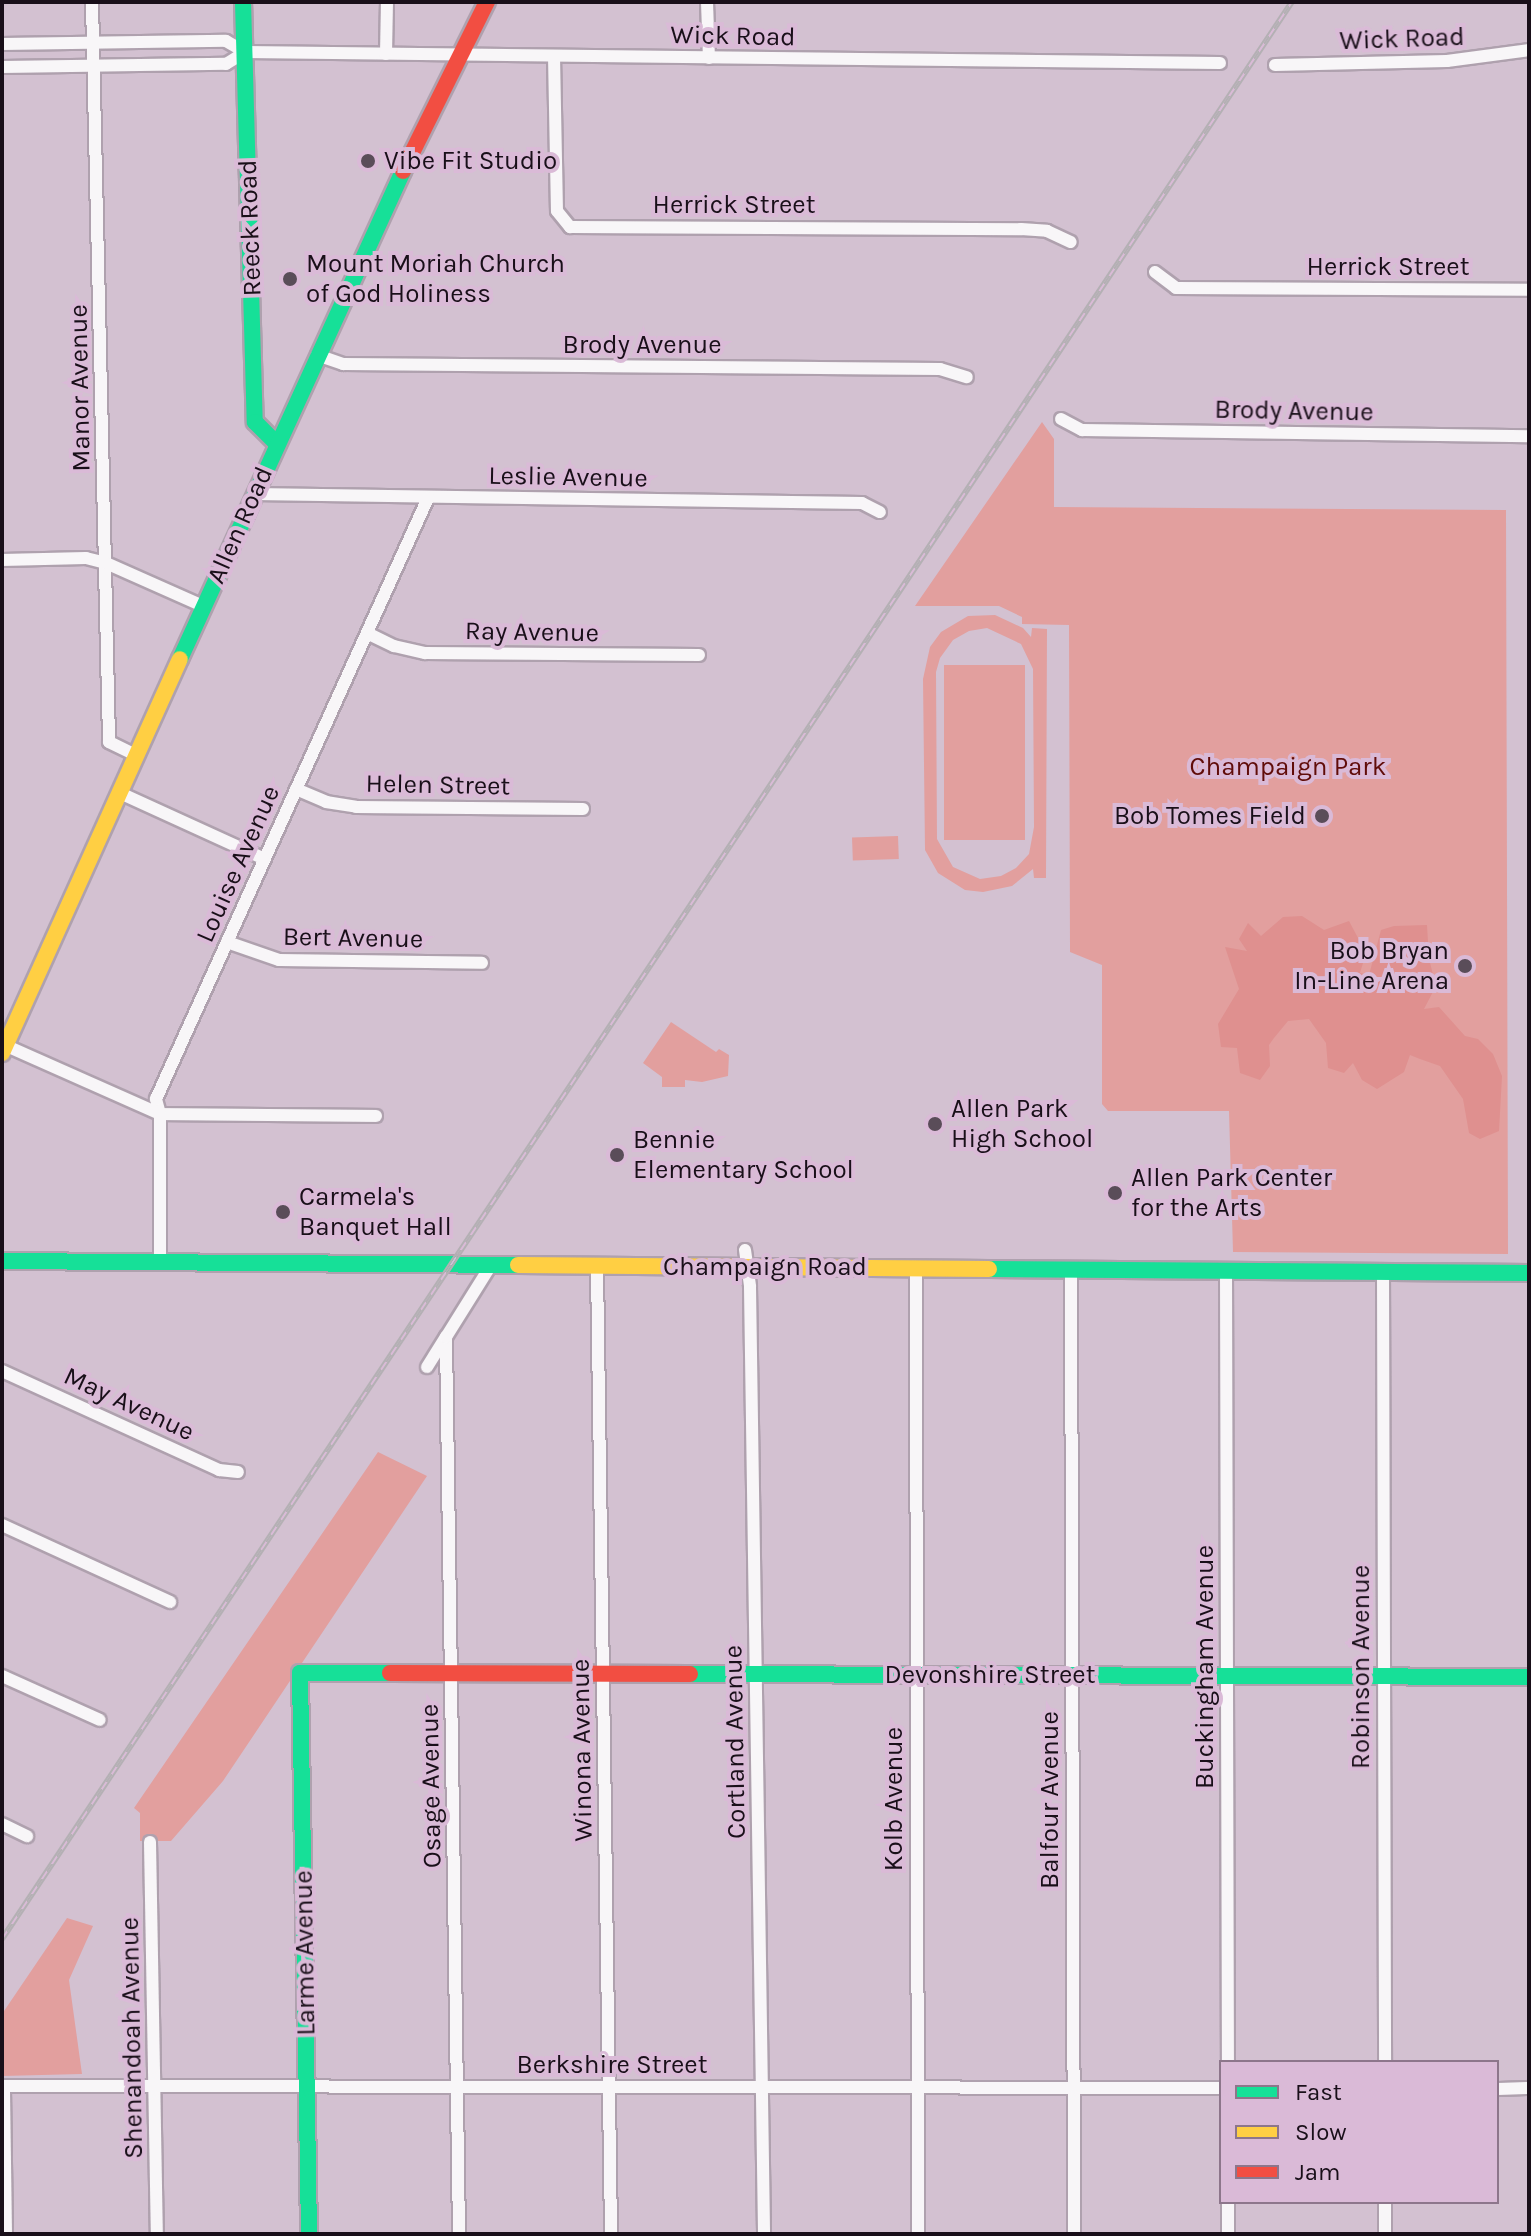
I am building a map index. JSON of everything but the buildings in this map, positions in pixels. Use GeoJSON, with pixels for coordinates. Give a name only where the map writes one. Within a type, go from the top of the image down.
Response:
{"type":"FeatureCollection","features":[{"type":"Feature","properties":{"kind":"street","name":"Manor Avenue"},"geometry":{"type":"LineString","coordinates":[[92,2],[109,742],[136,755]]}},
{"type":"Feature","properties":{"kind":"street","name":"Reeck Road"},"geometry":{"type":"LineString","coordinates":[[243,2],[255,422],[277,444]]}},
{"type":"Feature","properties":{"kind":"street"},"geometry":{"type":"LineString","coordinates":[[386,54],[387,2]]}},
{"type":"Feature","properties":{"kind":"street","name":"Allen Road"},"geometry":{"type":"LineString","coordinates":[[3,1047],[317,355],[487,2]]}},
{"type":"Feature","properties":{"kind":"street"},"geometry":{"type":"LineString","coordinates":[[707,2],[709,58]]}},
{"type":"Feature","properties":{"kind":"street","name":"Wick Road"},"geometry":{"type":"LineString","coordinates":[[2,44],[226,41],[245,52],[1220,63]]}},
{"type":"Feature","properties":{"kind":"street","name":"Wick Road"},"geometry":{"type":"LineString","coordinates":[[1275,65],[1447,61],[1529,50]]}},
{"type":"Feature","properties":{"kind":"street","name":"Wick Road"},"geometry":{"type":"LineString","coordinates":[[2,67],[226,64],[245,52]]}},
{"type":"Feature","properties":{"kind":"street","name":"Herrick Street"},"geometry":{"type":"LineString","coordinates":[[554,56],[557,211],[570,227],[1021,229],[1047,231],[1071,242]]}},
{"type":"Feature","properties":{"kind":"street","name":"Herrick Street"},"geometry":{"type":"LineString","coordinates":[[1155,272],[1176,288],[1529,290]]}},
{"type":"Feature","properties":{"kind":"street","name":"Brody Avenue"},"geometry":{"type":"LineString","coordinates":[[317,355],[343,364],[940,369],[967,377]]}},
{"type":"Feature","properties":{"kind":"street","name":"Brody Avenue"},"geometry":{"type":"LineString","coordinates":[[1061,419],[1082,430],[1529,436]]}},
{"type":"Feature","properties":{"kind":"street","name":"Leslie Avenue"},"geometry":{"type":"LineString","coordinates":[[254,494],[862,503],[880,512]]}},
{"type":"Feature","properties":{"kind":"street","name":"Louise Avenue"},"geometry":{"type":"LineString","coordinates":[[160,1262],[160,1114],[156,1099],[428,498]]}},
{"type":"Feature","properties":{"kind":"street"},"geometry":{"type":"LineString","coordinates":[[2,560],[86,558],[106,563],[203,606]]}},
{"type":"Feature","properties":{"kind":"street","name":"Ray Avenue"},"geometry":{"type":"LineString","coordinates":[[367,633],[394,646],[425,653],[699,655]]}},
{"type":"Feature","properties":{"kind":"street","name":"Helen Street"},"geometry":{"type":"LineString","coordinates":[[296,789],[326,802],[356,807],[583,809]]}},
{"type":"Feature","properties":{"kind":"street"},"geometry":{"type":"LineString","coordinates":[[120,793],[265,859]]}},
{"type":"Feature","properties":{"kind":"street","name":"Bert Avenue"},"geometry":{"type":"LineString","coordinates":[[227,942],[279,960],[482,963]]}},
{"type":"Feature","properties":{"kind":"street"},"geometry":{"type":"LineString","coordinates":[[3,1047],[160,1114],[376,1116]]}},
{"type":"Feature","properties":{"kind":"street","name":"Cortland Avenue"},"geometry":{"type":"LineString","coordinates":[[745,1250],[756,1675],[764,2234]]}},
{"type":"Feature","properties":{"kind":"street","name":"Champaign Road"},"geometry":{"type":"LineString","coordinates":[[2,1261],[1529,1273]]}},
{"type":"Feature","properties":{"kind":"street"},"geometry":{"type":"LineString","coordinates":[[427,1367],[491,1265]]}},
{"type":"Feature","properties":{"kind":"street","name":"Winona Avenue"},"geometry":{"type":"LineString","coordinates":[[597,1266],[611,2234]]}},
{"type":"Feature","properties":{"kind":"street","name":"Kolb Avenue"},"geometry":{"type":"LineString","coordinates":[[916,1269],[918,2234]]}},
{"type":"Feature","properties":{"kind":"street","name":"Balfour Avenue"},"geometry":{"type":"LineString","coordinates":[[1071,1270],[1074,2234]]}},
{"type":"Feature","properties":{"kind":"street","name":"Buckingham Avenue"},"geometry":{"type":"LineString","coordinates":[[1226,1271],[1228,2060]]}},
{"type":"Feature","properties":{"kind":"street","name":"Robinson Avenue"},"geometry":{"type":"LineString","coordinates":[[1383,1272],[1385,2060]]}},
{"type":"Feature","properties":{"kind":"street","name":"Osage Avenue"},"geometry":{"type":"LineString","coordinates":[[446,1337],[459,2234]]}},
{"type":"Feature","properties":{"kind":"street","name":"May Avenue"},"geometry":{"type":"LineString","coordinates":[[2,1371],[219,1470],[238,1472]]}},
{"type":"Feature","properties":{"kind":"street"},"geometry":{"type":"LineString","coordinates":[[2,1525],[170,1602]]}},
{"type":"Feature","properties":{"kind":"street","name":"Devonshire Street"},"geometry":{"type":"LineString","coordinates":[[300,1673],[1529,1677]]}},
{"type":"Feature","properties":{"kind":"street","name":"Larme Avenue"},"geometry":{"type":"LineString","coordinates":[[300,1673],[309,2234]]}},
{"type":"Feature","properties":{"kind":"street"},"geometry":{"type":"LineString","coordinates":[[2,1676],[100,1720]]}},
{"type":"Feature","properties":{"kind":"street"},"geometry":{"type":"LineString","coordinates":[[2,1824],[27,1836]]}},
{"type":"Feature","properties":{"kind":"street","name":"Shenandoah Avenue"},"geometry":{"type":"LineString","coordinates":[[150,1842],[157,2234]]}},
{"type":"Feature","properties":{"kind":"street"},"geometry":{"type":"LineString","coordinates":[[4,2086],[6,2234]]}},
{"type":"Feature","properties":{"kind":"street","name":"Berkshire Street"},"geometry":{"type":"LineString","coordinates":[[4,2086],[1219,2088]]}},
{"type":"Feature","properties":{"kind":"street"},"geometry":{"type":"LineString","coordinates":[[1499,2089],[1529,2088]]}},
{"type":"Feature","properties":{"kind":"street"},"geometry":{"type":"LineString","coordinates":[[1228,2204],[1228,2234]]}},
{"type":"Feature","properties":{"kind":"street"},"geometry":{"type":"LineString","coordinates":[[1385,2204],[1385,2234]]}},
{"type":"Feature","properties":{"kind":"green space","name":"Champaign Park"},"geometry":{"type":"Polygon","coordinates":[[[1042,422],[1054,439],[1054,507],[1506,510],[1508,1254],[1233,1252],[1229,1111],[1108,1111],[1102,1104],[1102,965],[1070,952],[1069,625],[1022,624],[1022,617],[999,606],[915,606],[1042,422]]]}},
{"type":"Feature","properties":{"kind":"green space"},"geometry":{"type":"Polygon","coordinates":[[[995,615],[1023,628],[1031,637],[1032,628],[1047,629],[1046,878],[1034,878],[1033,869],[1012,886],[983,892],[965,890],[938,873],[925,850],[923,679],[930,647],[941,632],[968,616],[995,615]],[[987,628],[969,631],[953,640],[940,658],[936,672],[937,839],[953,867],[980,879],[1001,876],[1016,868],[1029,854],[1034,827],[1033,669],[1021,644],[987,628]]]}},
{"type":"Feature","properties":{"kind":"green space"},"geometry":{"type":"Polygon","coordinates":[[[944,665],[1025,665],[1025,840],[944,840],[944,665]]]}},
{"type":"Feature","properties":{"kind":"green space"},"geometry":{"type":"Polygon","coordinates":[[[898,836],[899,859],[853,861],[852,838],[898,836]]]}},
{"type":"Feature","properties":{"kind":"green space"},"geometry":{"type":"Polygon","coordinates":[[[671,1022],[716,1052],[719,1049],[729,1055],[728,1076],[702,1082],[685,1080],[685,1087],[662,1087],[662,1077],[643,1063],[671,1022]]]}},
{"type":"Feature","properties":{"kind":"green space"},"geometry":{"type":"Polygon","coordinates":[[[378,1452],[427,1476],[223,1781],[171,1841],[140,1841],[140,1813],[134,1808],[378,1452]]]}},
{"type":"Feature","properties":{"kind":"green space"},"geometry":{"type":"Polygon","coordinates":[[[67,1918],[93,1926],[69,1980],[82,2074],[2,2076],[2,2014],[67,1918]]]}},
{"type":"Feature","properties":{"kind":"shaded area"},"geometry":{"type":"Polygon","coordinates":[[[1302,916],[1324,930],[1349,921],[1366,953],[1360,973],[1369,975],[1381,930],[1394,926],[1427,925],[1429,959],[1436,986],[1424,1009],[1439,1007],[1465,1036],[1478,1039],[1493,1054],[1502,1076],[1499,1131],[1480,1139],[1469,1133],[1463,1099],[1440,1066],[1410,1055],[1404,1072],[1377,1089],[1362,1080],[1353,1063],[1344,1073],[1328,1068],[1326,1043],[1309,1019],[1288,1021],[1274,1038],[1269,1045],[1270,1066],[1260,1080],[1240,1073],[1237,1048],[1221,1047],[1218,1024],[1239,989],[1225,947],[1247,951],[1239,939],[1248,923],[1261,936],[1283,917],[1302,916]]]}},
{"type":"Feature","properties":{"kind":"railway"},"geometry":{"type":"LineString","coordinates":[[2,1939],[1292,2]]}},
{"type":"Feature","properties":{"kind":"traffic: fast"},"geometry":{"type":"LineString","coordinates":[[243,2],[255,422],[277,444]]}},
{"type":"Feature","properties":{"kind":"traffic: fast"},"geometry":{"type":"LineString","coordinates":[[180,659],[403,171]]}},
{"type":"Feature","properties":{"kind":"traffic: fast"},"geometry":{"type":"LineString","coordinates":[[2,1261],[518,1265]]}},
{"type":"Feature","properties":{"kind":"traffic: fast"},"geometry":{"type":"LineString","coordinates":[[989,1269],[1529,1273]]}},
{"type":"Feature","properties":{"kind":"traffic: fast"},"geometry":{"type":"LineString","coordinates":[[309,2234],[300,1673],[390,1673]]}},
{"type":"Feature","properties":{"kind":"traffic: fast"},"geometry":{"type":"LineString","coordinates":[[690,1674],[1529,1677]]}},
{"type":"Feature","properties":{"kind":"traffic: slow"},"geometry":{"type":"LineString","coordinates":[[2,1053],[180,659]]}},
{"type":"Feature","properties":{"kind":"traffic: slow"},"geometry":{"type":"LineString","coordinates":[[518,1265],[989,1269]]}},
{"type":"Feature","properties":{"kind":"traffic: jam"},"geometry":{"type":"LineString","coordinates":[[403,171],[487,2]]}},
{"type":"Feature","properties":{"kind":"traffic: jam"},"geometry":{"type":"LineString","coordinates":[[390,1673],[690,1674]]}},
{"type":"Feature","properties":{"kind":"place","name":"Vibe Fit Studio"},"geometry":{"type":"Point","coordinates":[368,161]}},
{"type":"Feature","properties":{"kind":"place","name":"Mount Moriah Church of God Holiness"},"geometry":{"type":"Point","coordinates":[290,279]}},
{"type":"Feature","properties":{"kind":"place","name":"Bob Tomes Field"},"geometry":{"type":"Point","coordinates":[1322,816]}},
{"type":"Feature","properties":{"kind":"place","name":"Bob Bryan In-Line Arena"},"geometry":{"type":"Point","coordinates":[1465,966]}},
{"type":"Feature","properties":{"kind":"place","name":"Allen Park High School"},"geometry":{"type":"Point","coordinates":[935,1124]}},
{"type":"Feature","properties":{"kind":"place","name":"Bennie Elementary School"},"geometry":{"type":"Point","coordinates":[617,1155]}},
{"type":"Feature","properties":{"kind":"place","name":"Allen Park Center for the Arts"},"geometry":{"type":"Point","coordinates":[1115,1193]}},
{"type":"Feature","properties":{"kind":"place","name":"Carmela's Banquet Hall"},"geometry":{"type":"Point","coordinates":[283,1212]}}]}
